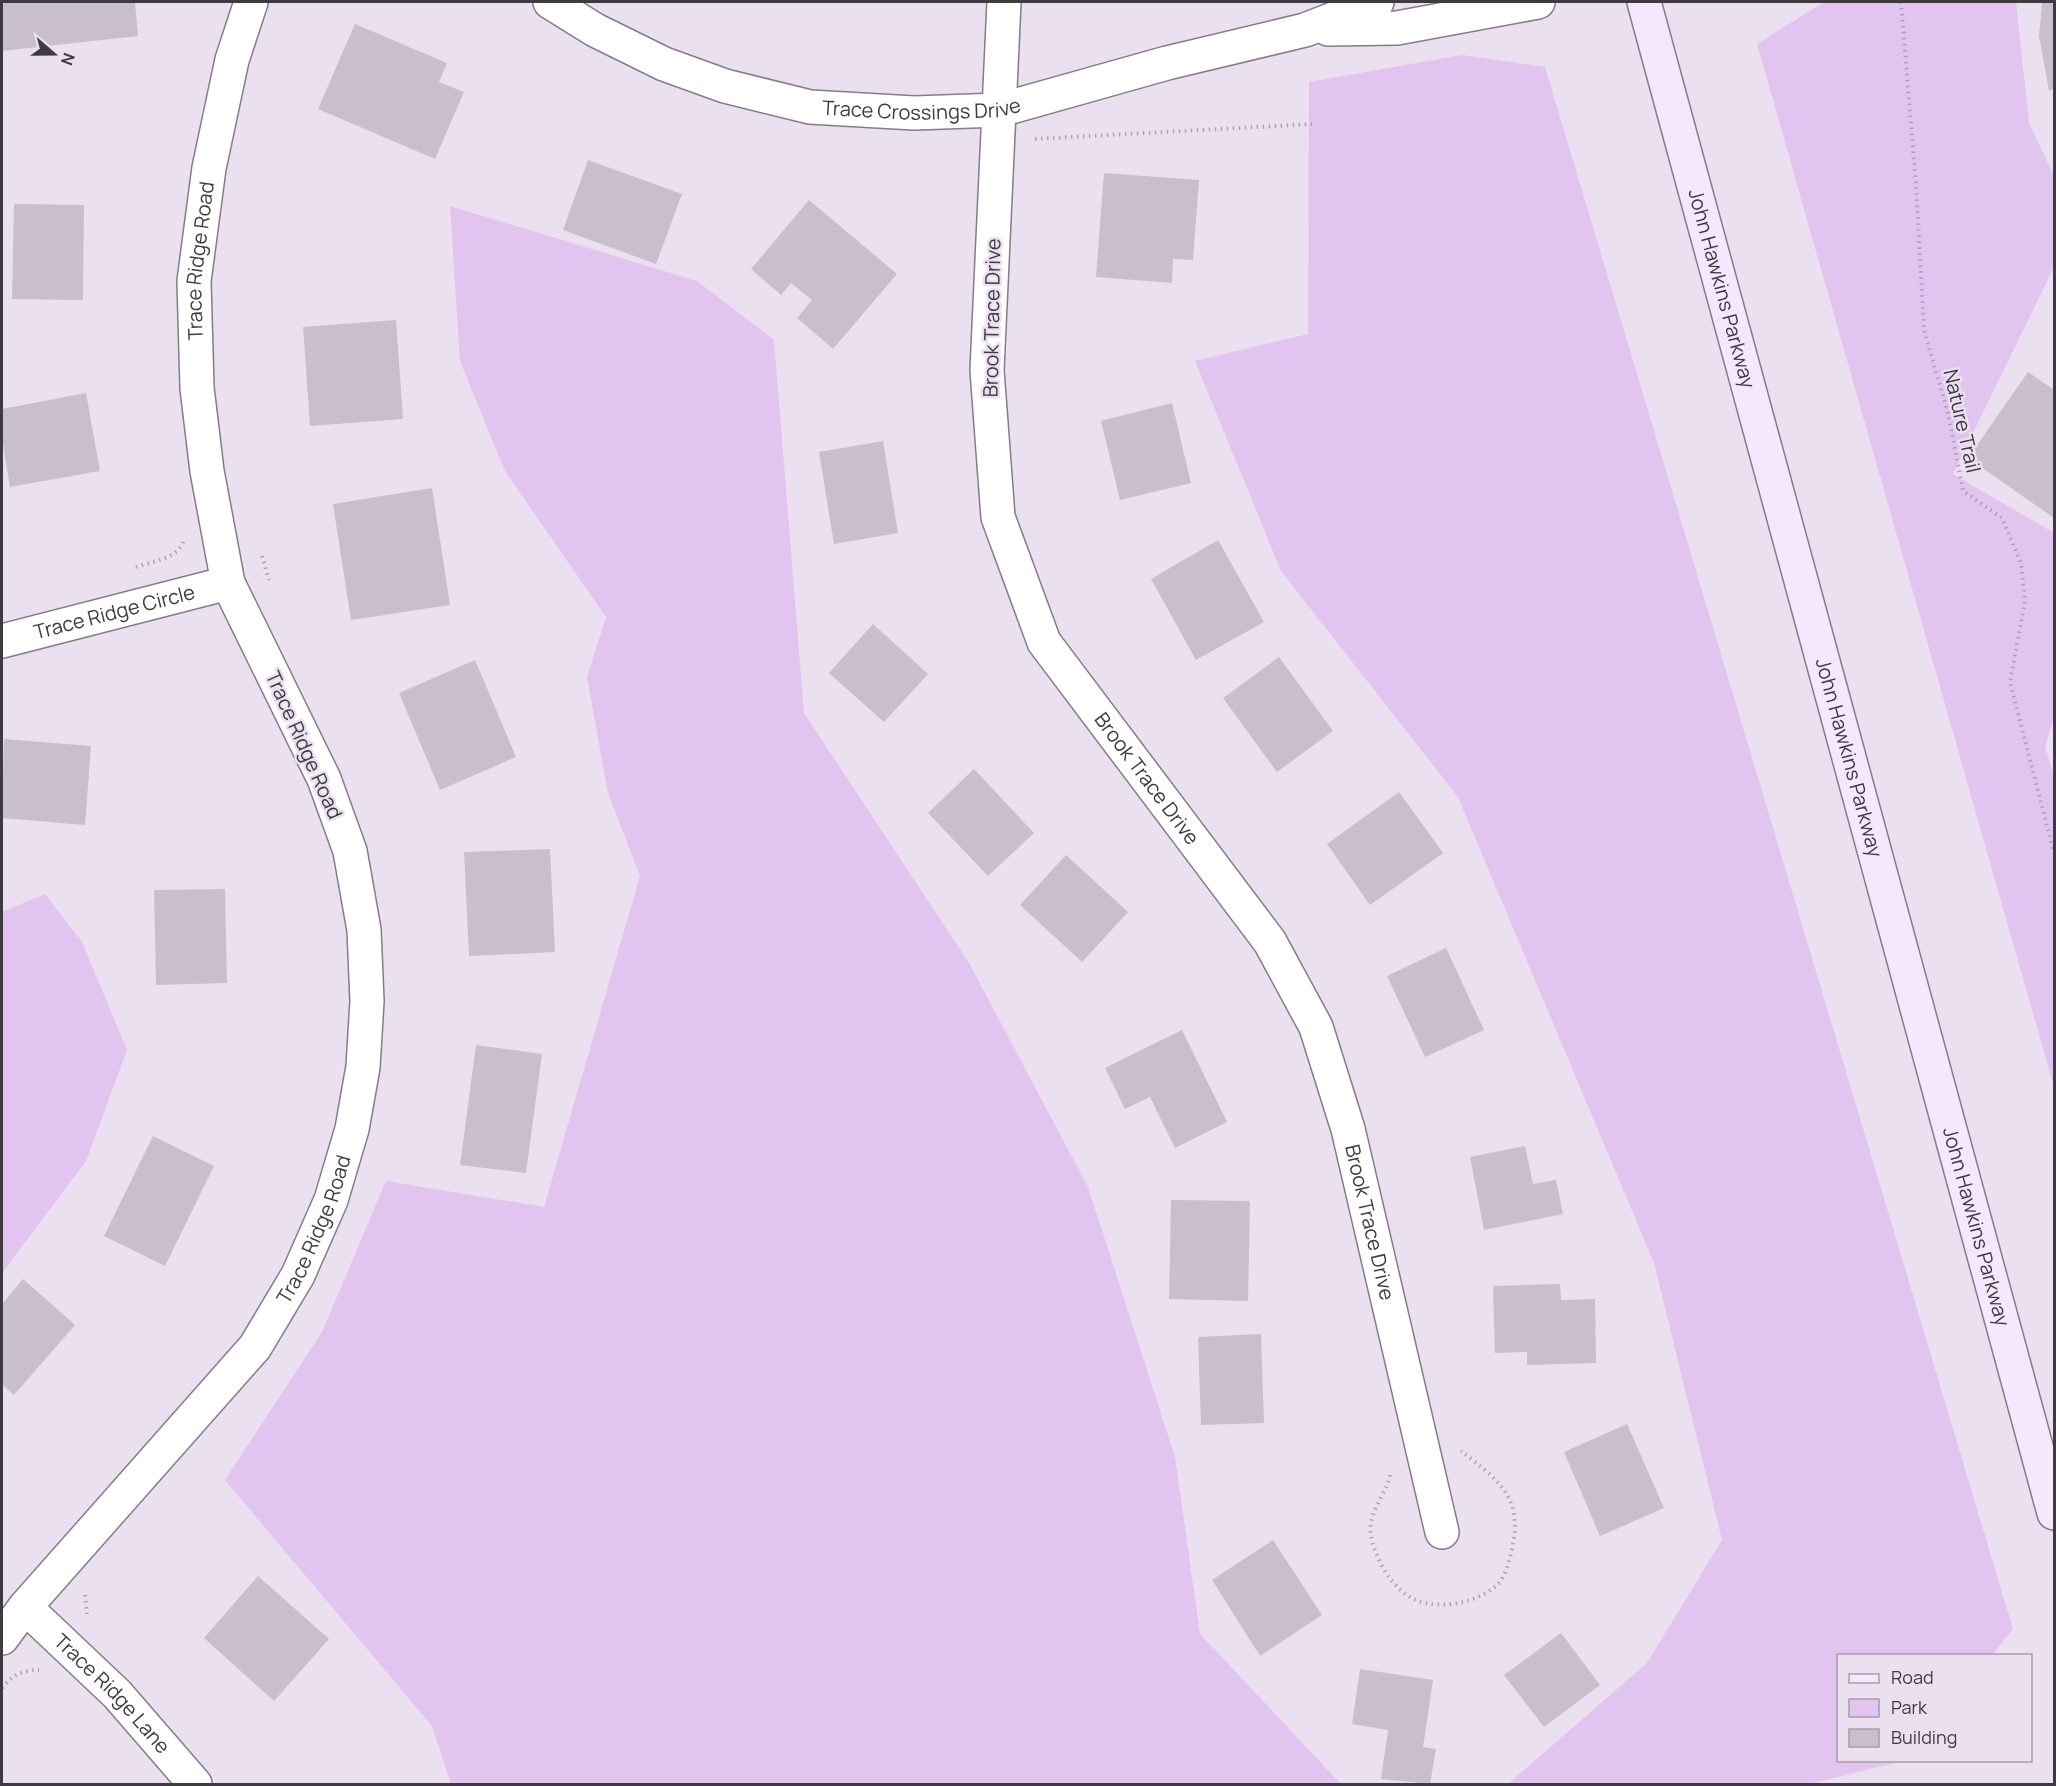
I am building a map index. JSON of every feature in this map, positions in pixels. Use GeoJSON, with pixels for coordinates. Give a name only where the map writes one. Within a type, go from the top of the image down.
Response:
{"type":"FeatureCollection","features":[{"type":"Feature","properties":{"kind":"main road","name":"John Hawkins Parkway"},"geometry":{"type":"LineString","coordinates":[[1644,2],[2055,1513]]}},
{"type":"Feature","properties":{"kind":"street","name":"Trace Ridge Road"},"geometry":{"type":"LineString","coordinates":[[2,1638],[25,1607],[255,1347],[298,1275],[331,1200],[352,1129],[363,1067],[368,1001],[364,930],[350,851],[324,779],[228,583],[207,471],[197,388],[194,281],[209,168],[232,60],[251,2]]}},
{"type":"Feature","properties":{"kind":"street","name":"Trace Crossings Drive"},"geometry":{"type":"LineString","coordinates":[[550,2],[595,30],[664,64],[725,86],[810,107],[914,113],[1014,106],[1167,63],[1305,30],[1377,2]]}},
{"type":"Feature","properties":{"kind":"street","name":"Brook Trace Drive"},"geometry":{"type":"LineString","coordinates":[[1005,2],[1014,106],[987,370],[998,517],[1044,642],[1270,942],[1316,1027],[1348,1129],[1442,1532]]}},
{"type":"Feature","properties":{"kind":"street","name":"Trace Crossings Drive"},"geometry":{"type":"LineString","coordinates":[[1305,30],[1397,28],[1538,2]]}},
{"type":"Feature","properties":{"kind":"street","name":"Trace Ridge Circle"},"geometry":{"type":"LineString","coordinates":[[2,641],[228,583]]}},
{"type":"Feature","properties":{"kind":"street","name":"Trace Ridge Lane"},"geometry":{"type":"LineString","coordinates":[[25,1607],[117,1694],[195,1785]]}},
{"type":"Feature","properties":{"kind":"path","name":"Nature Trail"},"geometry":{"type":"LineString","coordinates":[[1901,2],[1916,184],[1924,330],[1948,412],[1963,491],[2002,518],[2021,563],[2025,601],[2010,681],[2055,853]]}},
{"type":"Feature","properties":{"kind":"path"},"geometry":{"type":"LineString","coordinates":[[1014,106],[1028,140],[1312,124]]}},
{"type":"Feature","properties":{"kind":"path"},"geometry":{"type":"LineString","coordinates":[[132,568],[165,558],[181,547],[186,534]]}},
{"type":"Feature","properties":{"kind":"path"},"geometry":{"type":"LineString","coordinates":[[87,1588],[86,1613],[92,1622]]}},
{"type":"Feature","properties":{"kind":"green space"},"geometry":{"type":"Polygon","coordinates":[[[1824,2],[2016,2],[2029,123],[2054,176],[2054,267],[1953,474],[2054,533],[2054,718],[2045,747],[2054,776],[2054,1087],[1757,44],[1824,2]]]}},
{"type":"Feature","properties":{"kind":"green space"},"geometry":{"type":"Polygon","coordinates":[[[1462,55],[1545,67],[2013,1629],[1993,1654],[1837,1654],[1837,1762],[1898,1762],[1809,1784],[1508,1784],[1647,1663],[1722,1540],[1654,1263],[1458,797],[1281,571],[1195,361],[1308,334],[1309,82],[1462,55]]]}},
{"type":"Feature","properties":{"kind":"green space"},"geometry":{"type":"Polygon","coordinates":[[[450,206],[697,281],[774,340],[804,713],[969,963],[1088,1187],[1175,1457],[1200,1634],[1341,1784],[451,1784],[432,1726],[225,1480],[322,1332],[386,1181],[544,1207],[640,876],[608,793],[587,677],[606,617],[505,471],[460,361],[450,206]]]}},
{"type":"Feature","properties":{"kind":"green space"},"geometry":{"type":"Polygon","coordinates":[[[45,894],[82,942],[127,1050],[86,1161],[2,1273],[2,912],[45,894]]]}},
{"type":"Feature","properties":{"kind":"building"},"geometry":{"type":"Polygon","coordinates":[[[2,2],[135,2],[138,36],[2,51],[2,2]]]}},
{"type":"Feature","properties":{"kind":"building"},"geometry":{"type":"Polygon","coordinates":[[[2042,2],[2054,2],[2054,88],[2049,91],[2039,36],[2042,2]]]}},
{"type":"Feature","properties":{"kind":"building"},"geometry":{"type":"Polygon","coordinates":[[[355,24],[447,63],[439,82],[464,92],[435,159],[318,109],[355,24]]]}},
{"type":"Feature","properties":{"kind":"building"},"geometry":{"type":"Polygon","coordinates":[[[588,160],[682,194],[656,264],[563,230],[588,160]]]}},
{"type":"Feature","properties":{"kind":"building"},"geometry":{"type":"Polygon","coordinates":[[[1104,173],[1199,180],[1193,260],[1173,259],[1172,283],[1096,277],[1104,173]]]}},
{"type":"Feature","properties":{"kind":"building"},"geometry":{"type":"Polygon","coordinates":[[[809,200],[897,274],[833,349],[797,318],[812,300],[791,283],[781,295],[751,269],[809,200]]]}},
{"type":"Feature","properties":{"kind":"building"},"geometry":{"type":"Polygon","coordinates":[[[14,204],[84,205],[83,300],[12,299],[14,204]]]}},
{"type":"Feature","properties":{"kind":"building"},"geometry":{"type":"Polygon","coordinates":[[[396,320],[403,419],[310,426],[303,327],[396,320]]]}},
{"type":"Feature","properties":{"kind":"building"},"geometry":{"type":"Polygon","coordinates":[[[2028,372],[2054,390],[2054,518],[1968,458],[2028,372]]]}},
{"type":"Feature","properties":{"kind":"building"},"geometry":{"type":"Polygon","coordinates":[[[86,393],[100,471],[10,487],[2,438],[2,409],[86,393]]]}},
{"type":"Feature","properties":{"kind":"building"},"geometry":{"type":"Polygon","coordinates":[[[1172,403],[1191,483],[1120,500],[1101,421],[1172,403]]]}},
{"type":"Feature","properties":{"kind":"building"},"geometry":{"type":"Polygon","coordinates":[[[883,441],[898,533],[834,544],[819,452],[883,441]]]}},
{"type":"Feature","properties":{"kind":"building"},"geometry":{"type":"Polygon","coordinates":[[[432,488],[450,605],[351,620],[333,504],[432,488]]]}},
{"type":"Feature","properties":{"kind":"building"},"geometry":{"type":"Polygon","coordinates":[[[1218,540],[1264,622],[1196,660],[1151,579],[1218,540]]]}},
{"type":"Feature","properties":{"kind":"building"},"geometry":{"type":"Polygon","coordinates":[[[873,624],[928,674],[884,722],[829,673],[873,624]]]}},
{"type":"Feature","properties":{"kind":"building"},"geometry":{"type":"Polygon","coordinates":[[[1279,657],[1333,731],[1277,772],[1223,698],[1279,657]]]}},
{"type":"Feature","properties":{"kind":"building"},"geometry":{"type":"Polygon","coordinates":[[[475,660],[516,757],[440,790],[399,693],[475,660]]]}},
{"type":"Feature","properties":{"kind":"building"},"geometry":{"type":"Polygon","coordinates":[[[4,739],[91,746],[85,825],[2,818],[4,739]]]}},
{"type":"Feature","properties":{"kind":"building"},"geometry":{"type":"Polygon","coordinates":[[[974,769],[1034,833],[988,876],[928,813],[974,769]]]}},
{"type":"Feature","properties":{"kind":"building"},"geometry":{"type":"Polygon","coordinates":[[[1399,792],[1443,853],[1370,905],[1327,844],[1399,792]]]}},
{"type":"Feature","properties":{"kind":"building"},"geometry":{"type":"Polygon","coordinates":[[[550,849],[555,952],[469,956],[464,852],[550,849]]]}},
{"type":"Feature","properties":{"kind":"building"},"geometry":{"type":"Polygon","coordinates":[[[1066,855],[1128,912],[1082,962],[1020,905],[1066,855]]]}},
{"type":"Feature","properties":{"kind":"building"},"geometry":{"type":"Polygon","coordinates":[[[225,889],[227,983],[156,985],[154,890],[225,889]]]}},
{"type":"Feature","properties":{"kind":"building"},"geometry":{"type":"Polygon","coordinates":[[[1446,948],[1484,1030],[1425,1057],[1387,976],[1446,948]]]}},
{"type":"Feature","properties":{"kind":"building"},"geometry":{"type":"Polygon","coordinates":[[[1182,1030],[1227,1122],[1175,1148],[1150,1097],[1125,1109],[1105,1068],[1182,1030]]]}},
{"type":"Feature","properties":{"kind":"building"},"geometry":{"type":"Polygon","coordinates":[[[476,1045],[542,1054],[526,1173],[460,1165],[476,1045]]]}},
{"type":"Feature","properties":{"kind":"building"},"geometry":{"type":"Polygon","coordinates":[[[153,1136],[214,1166],[165,1266],[104,1236],[153,1136]]]}},
{"type":"Feature","properties":{"kind":"building"},"geometry":{"type":"Polygon","coordinates":[[[1525,1146],[1533,1184],[1556,1180],[1563,1214],[1484,1230],[1470,1157],[1525,1146]]]}},
{"type":"Feature","properties":{"kind":"building"},"geometry":{"type":"Polygon","coordinates":[[[1171,1200],[1250,1201],[1248,1301],[1169,1299],[1171,1200]]]}},
{"type":"Feature","properties":{"kind":"building"},"geometry":{"type":"Polygon","coordinates":[[[23,1279],[75,1325],[14,1395],[2,1384],[2,1304],[23,1279]]]}},
{"type":"Feature","properties":{"kind":"building"},"geometry":{"type":"Polygon","coordinates":[[[1560,1284],[1561,1300],[1595,1299],[1596,1363],[1527,1365],[1527,1352],[1495,1353],[1493,1286],[1560,1284]]]}},
{"type":"Feature","properties":{"kind":"building"},"geometry":{"type":"Polygon","coordinates":[[[1261,1334],[1264,1423],[1201,1425],[1198,1337],[1261,1334]]]}},
{"type":"Feature","properties":{"kind":"building"},"geometry":{"type":"Polygon","coordinates":[[[1627,1424],[1664,1508],[1600,1536],[1564,1452],[1627,1424]]]}},
{"type":"Feature","properties":{"kind":"building"},"geometry":{"type":"Polygon","coordinates":[[[1273,1540],[1322,1615],[1260,1656],[1212,1580],[1273,1540]]]}},
{"type":"Feature","properties":{"kind":"building"},"geometry":{"type":"Polygon","coordinates":[[[258,1576],[329,1639],[274,1701],[204,1638],[258,1576]]]}},
{"type":"Feature","properties":{"kind":"building"},"geometry":{"type":"Polygon","coordinates":[[[1561,1633],[1600,1685],[1544,1727],[1504,1675],[1561,1633]]]}},
{"type":"Feature","properties":{"kind":"building"},"geometry":{"type":"Polygon","coordinates":[[[1360,1669],[1433,1680],[1423,1747],[1436,1749],[1430,1784],[1381,1779],[1388,1730],[1352,1724],[1360,1669]]]}}]}
